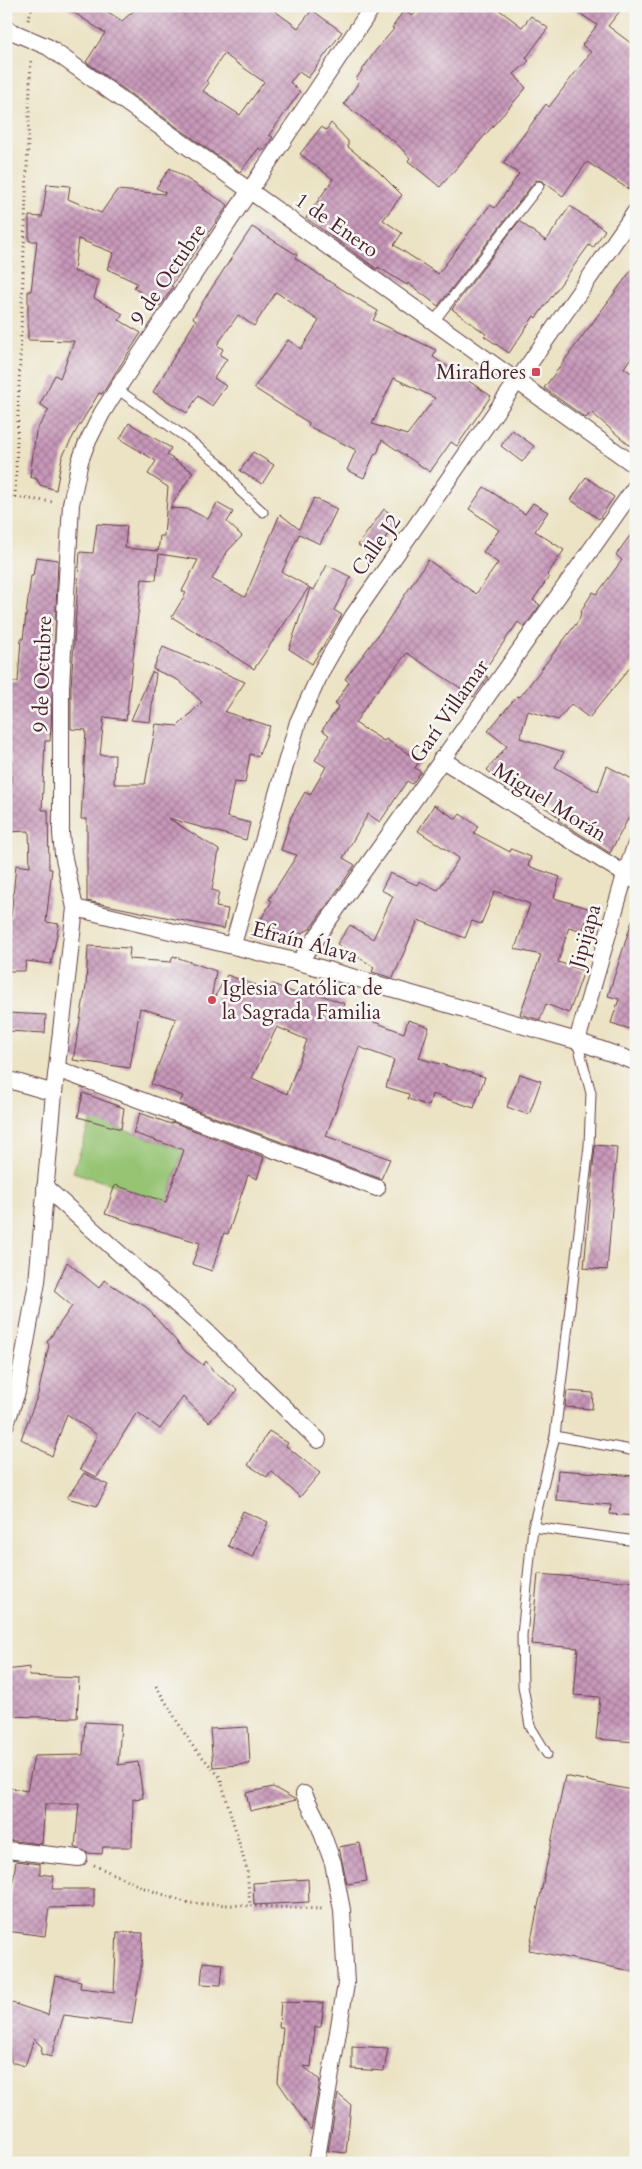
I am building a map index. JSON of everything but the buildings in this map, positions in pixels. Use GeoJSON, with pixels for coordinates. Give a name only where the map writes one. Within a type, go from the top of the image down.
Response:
{"type":"FeatureCollection","features":[{"type":"Feature","properties":{"kind":"street","name":"9 de Octubre"},"geometry":{"type":"LineString","coordinates":[[6,1424],[17,1392],[37,1282],[54,1093],[75,908],[63,854],[60,687],[71,504],[80,460],[102,413],[118,388],[372,7]]}},
{"type":"Feature","properties":{"kind":"street","name":"1 de Enero"},"geometry":{"type":"LineString","coordinates":[[9,30],[48,47],[435,320],[636,466]]}},
{"type":"Feature","properties":{"kind":"street","name":"Calle J2"},"geometry":{"type":"LineString","coordinates":[[233,944],[289,748],[323,668],[352,616],[636,211]]}},
{"type":"Feature","properties":{"kind":"street","name":"Garí Villamar"},"geometry":{"type":"LineString","coordinates":[[299,962],[636,486]]}},
{"type":"Feature","properties":{"kind":"street","name":"Miguel Morán"},"geometry":{"type":"LineString","coordinates":[[441,759],[630,878]]}},
{"type":"Feature","properties":{"kind":"street","name":"Jipijapa"},"geometry":{"type":"LineString","coordinates":[[577,1041],[630,878],[636,844]]}},
{"type":"Feature","properties":{"kind":"street","name":"Efraín Álava"},"geometry":{"type":"LineString","coordinates":[[75,908],[233,944],[299,962],[577,1041],[636,1062]]}},
{"type":"Feature","properties":{"kind":"street"},"geometry":{"type":"LineString","coordinates":[[57,1069],[377,1188]]}},
{"type":"Feature","properties":{"kind":"street"},"geometry":{"type":"LineString","coordinates":[[9,1080],[54,1093]]}},
{"type":"Feature","properties":{"kind":"street"},"geometry":{"type":"LineString","coordinates":[[45,1187],[205,1330],[318,1440]]}},
{"type":"Feature","properties":{"kind":"street"},"geometry":{"type":"LineString","coordinates":[[304,1794],[318,1822],[333,1863],[342,1910],[346,1984],[316,2163]]}},
{"type":"Feature","properties":{"kind":"street"},"geometry":{"type":"LineString","coordinates":[[6,1850],[79,1858]]}},
{"type":"Feature","properties":{"kind":"lane"},"geometry":{"type":"LineString","coordinates":[[435,320],[539,186]]}},
{"type":"Feature","properties":{"kind":"lane"},"geometry":{"type":"LineString","coordinates":[[118,388],[223,467],[240,491],[263,512]]}},
{"type":"Feature","properties":{"kind":"lane"},"geometry":{"type":"LineString","coordinates":[[547,1754],[530,1726],[523,1686],[522,1635],[533,1528],[555,1436],[589,1146],[590,1093],[577,1041]]}},
{"type":"Feature","properties":{"kind":"lane"},"geometry":{"type":"LineString","coordinates":[[555,1436],[636,1451]]}},
{"type":"Feature","properties":{"kind":"lane"},"geometry":{"type":"LineString","coordinates":[[533,1528],[636,1541]]}},
{"type":"Feature","properties":{"kind":"path"},"geometry":{"type":"LineString","coordinates":[[14,497],[32,39]]}},
{"type":"Feature","properties":{"kind":"path"},"geometry":{"type":"LineString","coordinates":[[6,496],[71,504]]}},
{"type":"Feature","properties":{"kind":"path"},"geometry":{"type":"LineString","coordinates":[[156,1686],[191,1744],[220,1776],[248,1870],[250,1906]]}},
{"type":"Feature","properties":{"kind":"path"},"geometry":{"type":"LineString","coordinates":[[79,1858],[144,1888],[188,1903],[342,1910]]}},
{"type":"Feature","properties":{"kind":"green space"},"geometry":{"type":"Polygon","coordinates":[[[91,1119],[184,1150],[166,1202],[73,1172],[91,1119]]]}},
{"type":"Feature","properties":{"kind":"place","name":"Miraflores"},"geometry":{"type":"Point","coordinates":[536,372]}},
{"type":"Feature","properties":{"kind":"place","name":"Iglesia Católica de la Sagrada Familia"},"geometry":{"type":"Point","coordinates":[212,1000]}}]}
